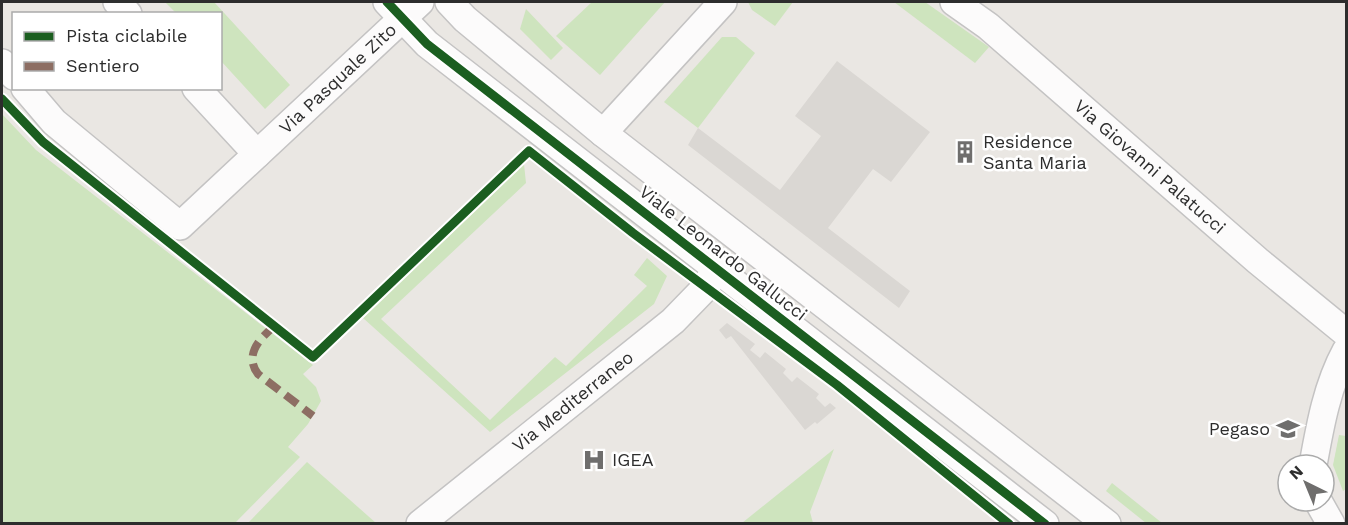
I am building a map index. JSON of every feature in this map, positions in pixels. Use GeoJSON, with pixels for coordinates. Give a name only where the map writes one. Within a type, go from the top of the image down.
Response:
{"type":"FeatureCollection","features":[{"type":"Feature","properties":{"kind":"street","name":"Viale Leonardo Gallucci"},"geometry":{"type":"LineString","coordinates":[[448,2],[465,20],[603,133],[1107,524]]}},
{"type":"Feature","properties":{"kind":"street"},"geometry":{"type":"LineString","coordinates":[[603,133],[723,2]]}},
{"type":"Feature","properties":{"kind":"street","name":"Via Giovanni Palatucci"},"geometry":{"type":"LineString","coordinates":[[954,2],[988,26],[1258,261],[1347,333]]}},
{"type":"Feature","properties":{"kind":"street","name":"Viale Leonardo Gallucci"},"geometry":{"type":"LineString","coordinates":[[403,7],[427,44],[1045,524]]}},
{"type":"Feature","properties":{"kind":"street","name":"Via Pasquale Zito"},"geometry":{"type":"LineString","coordinates":[[27,90],[54,122],[180,226],[257,154],[403,7]]}},
{"type":"Feature","properties":{"kind":"street"},"geometry":{"type":"LineString","coordinates":[[198,90],[257,154]]}},
{"type":"Feature","properties":{"kind":"street","name":"Via Mediterraneo"},"geometry":{"type":"LineString","coordinates":[[420,524],[673,321],[707,286],[715,267]]}},
{"type":"Feature","properties":{"kind":"street"},"geometry":{"type":"LineString","coordinates":[[1315,453],[1322,418],[1340,363],[1347,351]]}},
{"type":"Feature","properties":{"kind":"green space"},"geometry":{"type":"Polygon","coordinates":[[[165,2],[214,2],[290,85],[265,109],[222,62],[222,12],[175,12],[165,2]]]}},
{"type":"Feature","properties":{"kind":"green space"},"geometry":{"type":"Polygon","coordinates":[[[592,2],[665,2],[600,75],[556,36],[592,2]]]}},
{"type":"Feature","properties":{"kind":"green space"},"geometry":{"type":"Polygon","coordinates":[[[748,2],[793,2],[775,26],[752,10],[748,2]]]}},
{"type":"Feature","properties":{"kind":"green space"},"geometry":{"type":"Polygon","coordinates":[[[894,2],[925,2],[989,47],[975,63],[894,2]]]}},
{"type":"Feature","properties":{"kind":"green space"},"geometry":{"type":"Polygon","coordinates":[[[526,9],[563,48],[551,60],[520,29],[526,9]]]}},
{"type":"Feature","properties":{"kind":"green space"},"geometry":{"type":"Polygon","coordinates":[[[722,37],[736,37],[755,53],[698,128],[664,102],[722,37]]]}},
{"type":"Feature","properties":{"kind":"green space"},"geometry":{"type":"Polygon","coordinates":[[[2,114],[36,150],[313,365],[303,374],[316,387],[321,401],[308,424],[288,447],[300,457],[235,523],[2,523],[2,114]]]}},
{"type":"Feature","properties":{"kind":"green space"},"geometry":{"type":"Polygon","coordinates":[[[524,164],[526,183],[381,319],[490,420],[555,357],[566,366],[647,286],[634,275],[647,258],[667,276],[654,304],[490,432],[363,318],[524,164]]]}},
{"type":"Feature","properties":{"kind":"green space"},"geometry":{"type":"Polygon","coordinates":[[[1339,435],[1346,436],[1346,489],[1343,491],[1336,473],[1335,453],[1339,435]]]}},
{"type":"Feature","properties":{"kind":"green space"},"geometry":{"type":"Polygon","coordinates":[[[834,449],[810,512],[813,523],[742,523],[834,449]]]}},
{"type":"Feature","properties":{"kind":"green space"},"geometry":{"type":"Polygon","coordinates":[[[307,462],[376,523],[248,523],[307,462]]]}},
{"type":"Feature","properties":{"kind":"green space"},"geometry":{"type":"Polygon","coordinates":[[[1112,483],[1162,523],[1146,523],[1106,491],[1112,483]]]}},
{"type":"Feature","properties":{"kind":"shaded area"},"geometry":{"type":"Polygon","coordinates":[[[837,61],[930,132],[891,182],[873,169],[828,228],[910,291],[899,308],[688,145],[698,128],[780,190],[821,136],[795,116],[837,61]]]}},
{"type":"Feature","properties":{"kind":"shaded area"},"geometry":{"type":"Polygon","coordinates":[[[727,323],[755,344],[750,350],[760,358],[765,352],[786,369],[783,373],[792,382],[797,377],[819,394],[816,398],[825,407],[830,403],[836,408],[817,424],[815,422],[805,430],[731,336],[726,339],[719,330],[727,323]]]}},
{"type":"Feature","properties":{"kind":"marked path"},"geometry":{"type":"LineString","coordinates":[[275,326],[255,348],[252,361],[254,367],[258,374],[313,416]]}},
{"type":"Feature","properties":{"kind":"cycle path"},"geometry":{"type":"LineString","coordinates":[[387,2],[427,44],[1045,524]]}},
{"type":"Feature","properties":{"kind":"cycle path"},"geometry":{"type":"LineString","coordinates":[[2,99],[43,142],[313,357],[529,151],[633,233],[837,385],[1009,524]]}},
{"type":"Feature","properties":{"kind":"place","name":"Residence Santa Maria"},"geometry":{"type":"Point","coordinates":[965,152]}},
{"type":"Feature","properties":{"kind":"place","name":"Pegaso"},"geometry":{"type":"Point","coordinates":[1288,429]}},
{"type":"Feature","properties":{"kind":"place","name":"IGEA"},"geometry":{"type":"Point","coordinates":[594,460]}}]}
